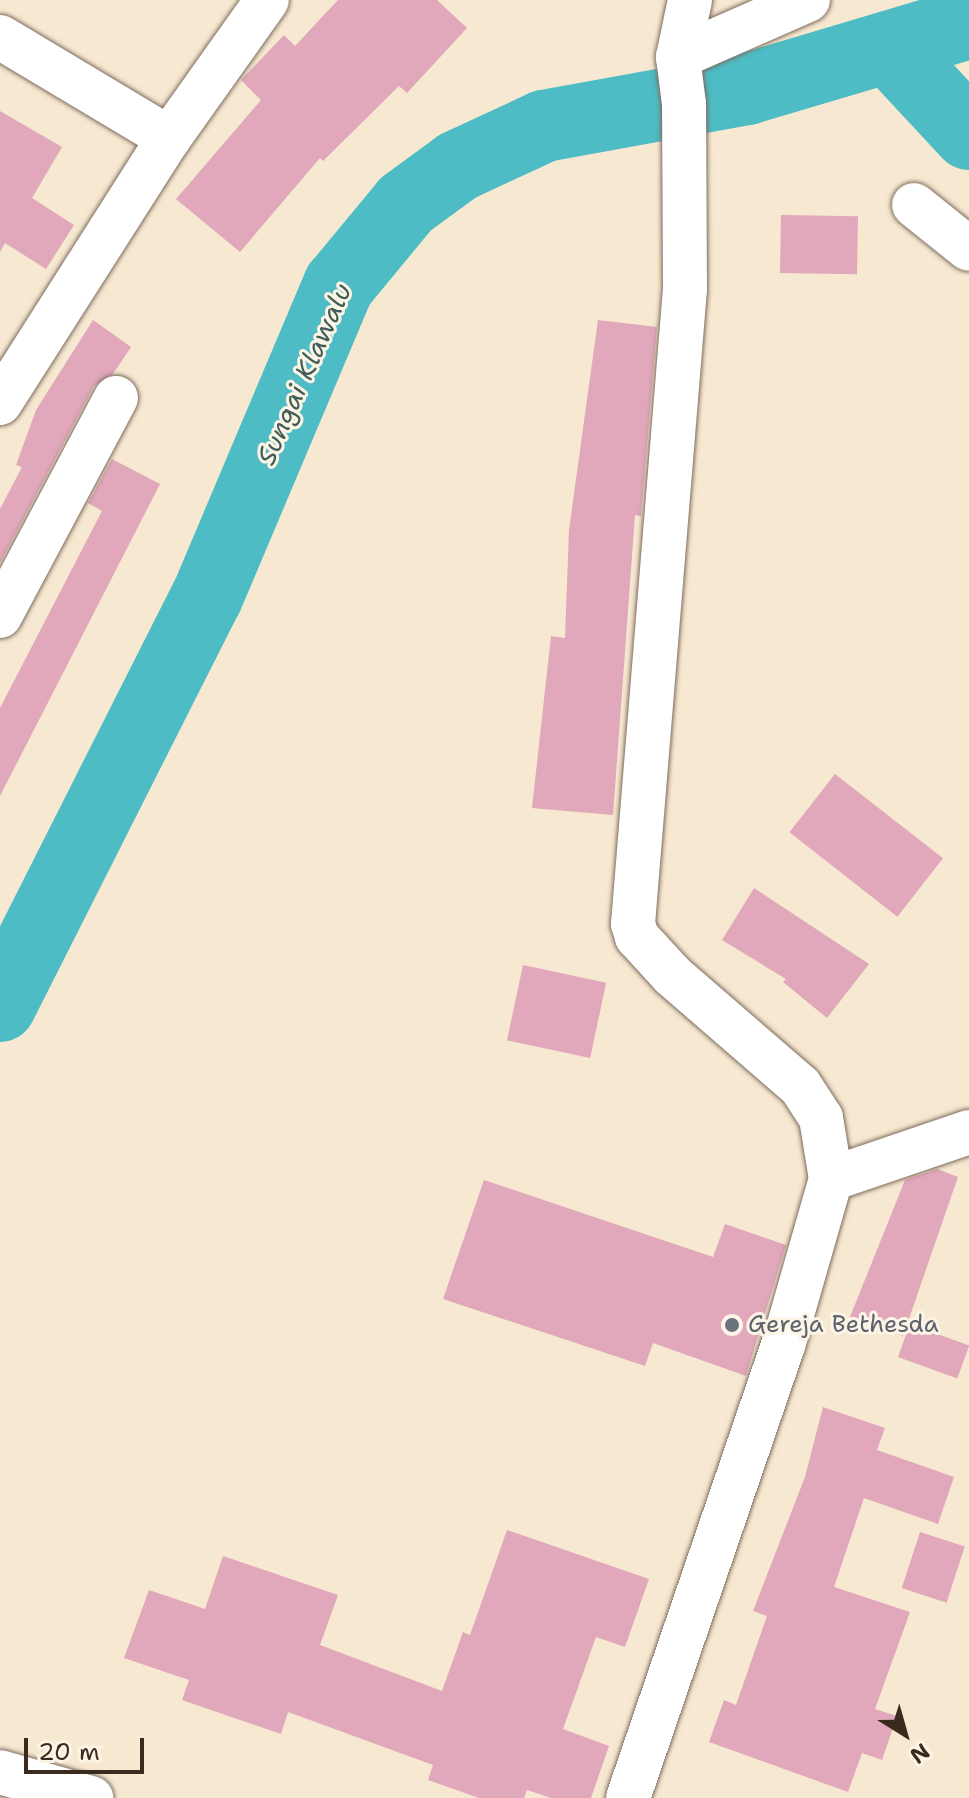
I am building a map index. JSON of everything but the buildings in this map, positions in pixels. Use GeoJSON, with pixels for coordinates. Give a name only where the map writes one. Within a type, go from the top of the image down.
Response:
{"type":"FeatureCollection","features":[{"type":"Feature","properties":{"kind":"street"},"geometry":{"type":"LineString","coordinates":[[0,403],[169,138],[267,0]]}},
{"type":"Feature","properties":{"kind":"street"},"geometry":{"type":"LineString","coordinates":[[628,1798],[783,1346],[831,1179],[821,1118],[800,1086],[672,975],[637,937],[633,924],[685,289],[681,79],[690,0]]}},
{"type":"Feature","properties":{"kind":"street"},"geometry":{"type":"LineString","coordinates":[[681,79],[808,0]]}},
{"type":"Feature","properties":{"kind":"street"},"geometry":{"type":"LineString","coordinates":[[0,37],[169,138]]}},
{"type":"Feature","properties":{"kind":"street"},"geometry":{"type":"LineString","coordinates":[[914,205],[969,249]]}},
{"type":"Feature","properties":{"kind":"street"},"geometry":{"type":"LineString","coordinates":[[0,616],[116,398]]}},
{"type":"Feature","properties":{"kind":"street"},"geometry":{"type":"LineString","coordinates":[[831,1179],[969,1132]]}},
{"type":"Feature","properties":{"kind":"street"},"geometry":{"type":"LineString","coordinates":[[0,1772],[91,1798]]}},
{"type":"Feature","properties":{"kind":"waterway","name":"Sungai Klawalu"},"geometry":{"type":"LineString","coordinates":[[0,1006],[207,597],[339,285],[406,204],[458,166],[544,126],[747,89],[969,23]]}},
{"type":"Feature","properties":{"kind":"waterway"},"geometry":{"type":"LineString","coordinates":[[890,49],[969,134]]}},
{"type":"Feature","properties":{"kind":"place","name":"Gereja Bethesda"},"geometry":{"type":"Point","coordinates":[732,1325]}}]}
